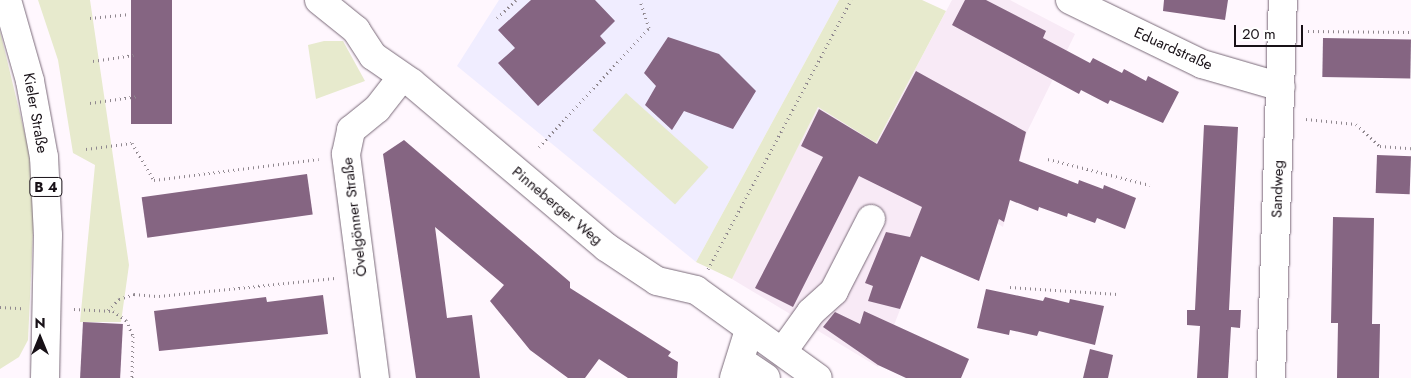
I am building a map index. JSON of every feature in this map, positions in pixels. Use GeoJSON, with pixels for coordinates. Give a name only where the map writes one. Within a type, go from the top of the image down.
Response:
{"type":"FeatureCollection","features":[{"type":"Feature","properties":{"kind":"street","name":"Kieler Straße"},"geometry":{"type":"LineString","coordinates":[[7,0],[30,80],[44,157],[48,236],[45,378]]}},
{"type":"Feature","properties":{"kind":"street","name":"Pinneberger Weg"},"geometry":{"type":"LineString","coordinates":[[318,0],[356,30],[373,56],[402,77],[606,247],[657,281],[696,290],[818,378]]}},
{"type":"Feature","properties":{"kind":"street","name":"Eduardstraße"},"geometry":{"type":"LineString","coordinates":[[1070,0],[1202,64],[1281,87]]}},
{"type":"Feature","properties":{"kind":"street","name":"Sandweg"},"geometry":{"type":"LineString","coordinates":[[1271,378],[1283,0]]}},
{"type":"Feature","properties":{"kind":"street","name":"Övelgönner Straße"},"geometry":{"type":"LineString","coordinates":[[375,378],[346,154],[351,130],[377,108],[402,77]]}},
{"type":"Feature","properties":{"kind":"street"},"geometry":{"type":"LineString","coordinates":[[783,351],[811,312],[834,291],[871,219]]}},
{"type":"Feature","properties":{"kind":"street"},"geometry":{"type":"LineString","coordinates":[[749,330],[738,370],[766,378]]}},
{"type":"Feature","properties":{"kind":"street"},"geometry":{"type":"LineString","coordinates":[[22,378],[46,348]]}},
{"type":"Feature","properties":{"kind":"path"},"geometry":{"type":"LineString","coordinates":[[497,18],[516,0]]}},
{"type":"Feature","properties":{"kind":"path"},"geometry":{"type":"LineString","coordinates":[[539,147],[649,28],[640,0]]}},
{"type":"Feature","properties":{"kind":"path"},"geometry":{"type":"LineString","coordinates":[[708,270],[851,0]]}},
{"type":"Feature","properties":{"kind":"path"},"geometry":{"type":"LineString","coordinates":[[90,18],[130,14]]}},
{"type":"Feature","properties":{"kind":"path"},"geometry":{"type":"LineString","coordinates":[[1308,31],[1411,32]]}},
{"type":"Feature","properties":{"kind":"path"},"geometry":{"type":"LineString","coordinates":[[93,61],[134,55]]}},
{"type":"Feature","properties":{"kind":"path"},"geometry":{"type":"LineString","coordinates":[[90,103],[139,96]]}},
{"type":"Feature","properties":{"kind":"path"},"geometry":{"type":"LineString","coordinates":[[1306,119],[1356,124],[1380,146],[1411,148]]}},
{"type":"Feature","properties":{"kind":"path"},"geometry":{"type":"LineString","coordinates":[[86,149],[132,143],[154,180],[319,159]]}},
{"type":"Feature","properties":{"kind":"path"},"geometry":{"type":"LineString","coordinates":[[1048,159],[1150,185]]}},
{"type":"Feature","properties":{"kind":"path"},"geometry":{"type":"LineString","coordinates":[[108,310],[119,299],[134,294],[159,296],[335,278]]}},
{"type":"Feature","properties":{"kind":"path"},"geometry":{"type":"LineString","coordinates":[[1010,286],[1118,294]]}},
{"type":"Feature","properties":{"kind":"path"},"geometry":{"type":"LineString","coordinates":[[0,307],[26,308]]}},
{"type":"Feature","properties":{"kind":"path"},"geometry":{"type":"LineString","coordinates":[[74,309],[108,310],[122,316],[130,327],[132,378]]}},
{"type":"Feature","properties":{"kind":"shaded area"},"geometry":{"type":"Polygon","coordinates":[[[499,0],[839,0],[696,262],[457,66],[499,0]]]}},
{"type":"Feature","properties":{"kind":"shaded area"},"geometry":{"type":"Polygon","coordinates":[[[952,0],[1010,0],[1075,34],[1027,132],[1003,227],[945,192],[878,367],[732,279],[818,107],[876,143],[952,0]]]}},
{"type":"Feature","properties":{"kind":"green space"},"geometry":{"type":"Polygon","coordinates":[[[38,0],[90,0],[129,265],[121,322],[80,322],[95,165],[73,153],[58,60],[38,0]]]}},
{"type":"Feature","properties":{"kind":"green space"},"geometry":{"type":"Polygon","coordinates":[[[839,0],[922,0],[946,11],[876,143],[818,107],[732,279],[696,262],[839,0]]]}},
{"type":"Feature","properties":{"kind":"green space"},"geometry":{"type":"Polygon","coordinates":[[[0,31],[29,151],[34,211],[28,340],[19,357],[0,369],[0,31]]]}},
{"type":"Feature","properties":{"kind":"green space"},"geometry":{"type":"Polygon","coordinates":[[[324,41],[343,41],[365,81],[316,99],[308,45],[324,41]]]}},
{"type":"Feature","properties":{"kind":"green space"},"geometry":{"type":"Polygon","coordinates":[[[626,93],[708,167],[675,204],[593,130],[626,93]]]}},
{"type":"Feature","properties":{"kind":"building"},"geometry":{"type":"Polygon","coordinates":[[[131,0],[172,0],[172,124],[131,124],[131,0]]]}},
{"type":"Feature","properties":{"kind":"building"},"geometry":{"type":"Polygon","coordinates":[[[531,0],[595,0],[615,21],[600,36],[606,43],[538,106],[498,63],[515,48],[498,30],[531,0]]]}},
{"type":"Feature","properties":{"kind":"building"},"geometry":{"type":"Polygon","coordinates":[[[965,0],[986,0],[1046,31],[1043,38],[1090,63],[1093,58],[1122,73],[1124,69],[1146,81],[1148,76],[1179,92],[1163,123],[1110,100],[1108,104],[1081,90],[1079,94],[952,25],[965,0]]]}},
{"type":"Feature","properties":{"kind":"building"},"geometry":{"type":"Polygon","coordinates":[[[1164,0],[1228,0],[1225,20],[1163,11],[1164,0]]]}},
{"type":"Feature","properties":{"kind":"building"},"geometry":{"type":"Polygon","coordinates":[[[668,37],[719,54],[756,91],[733,129],[684,111],[672,130],[645,105],[656,86],[644,73],[668,37]]]}},
{"type":"Feature","properties":{"kind":"building"},"geometry":{"type":"Polygon","coordinates":[[[1323,38],[1411,40],[1410,79],[1322,77],[1323,38]]]}},
{"type":"Feature","properties":{"kind":"building"},"geometry":{"type":"Polygon","coordinates":[[[916,71],[1026,132],[1019,161],[1078,184],[1079,180],[1103,189],[1104,185],[1136,198],[1125,229],[1097,218],[1095,223],[1068,213],[1067,217],[1039,207],[1038,211],[1010,200],[1004,222],[999,219],[979,281],[921,256],[900,309],[868,301],[873,286],[865,283],[886,232],[910,237],[922,207],[859,176],[793,307],[755,288],[823,157],[801,146],[819,109],[877,144],[916,71]]]}},
{"type":"Feature","properties":{"kind":"building"},"geometry":{"type":"Polygon","coordinates":[[[1204,125],[1238,127],[1229,310],[1241,310],[1240,328],[1231,327],[1228,378],[1197,378],[1200,326],[1187,325],[1187,310],[1195,310],[1204,125]]]}},
{"type":"Feature","properties":{"kind":"building"},"geometry":{"type":"Polygon","coordinates":[[[404,140],[570,282],[570,288],[671,352],[668,356],[678,362],[677,378],[628,378],[599,359],[585,378],[568,378],[530,350],[490,301],[504,285],[435,227],[447,318],[472,315],[480,378],[416,378],[383,154],[404,140]]]}},
{"type":"Feature","properties":{"kind":"building"},"geometry":{"type":"Polygon","coordinates":[[[1377,155],[1411,156],[1410,194],[1376,193],[1377,155]]]}},
{"type":"Feature","properties":{"kind":"building"},"geometry":{"type":"Polygon","coordinates":[[[307,174],[313,215],[147,238],[142,197],[307,174]]]}},
{"type":"Feature","properties":{"kind":"building"},"geometry":{"type":"Polygon","coordinates":[[[1333,217],[1374,218],[1372,324],[1380,324],[1379,378],[1337,378],[1338,323],[1331,323],[1333,217]]]}},
{"type":"Feature","properties":{"kind":"building"},"geometry":{"type":"Polygon","coordinates":[[[986,289],[1043,301],[1045,297],[1069,303],[1070,299],[1104,306],[1095,345],[1039,331],[1037,336],[1010,330],[1009,335],[977,328],[986,289]]]}},
{"type":"Feature","properties":{"kind":"building"},"geometry":{"type":"Polygon","coordinates":[[[323,295],[328,334],[159,351],[154,311],[266,297],[267,302],[323,295]]]}},
{"type":"Feature","properties":{"kind":"building"},"geometry":{"type":"Polygon","coordinates":[[[864,311],[969,359],[961,378],[906,378],[878,365],[823,327],[835,312],[860,324],[864,311]]]}},
{"type":"Feature","properties":{"kind":"building"},"geometry":{"type":"Polygon","coordinates":[[[83,322],[123,324],[120,378],[80,378],[83,322]]]}},
{"type":"Feature","properties":{"kind":"building"},"geometry":{"type":"Polygon","coordinates":[[[1090,349],[1113,355],[1108,378],[1083,378],[1090,349]]]}}]}
